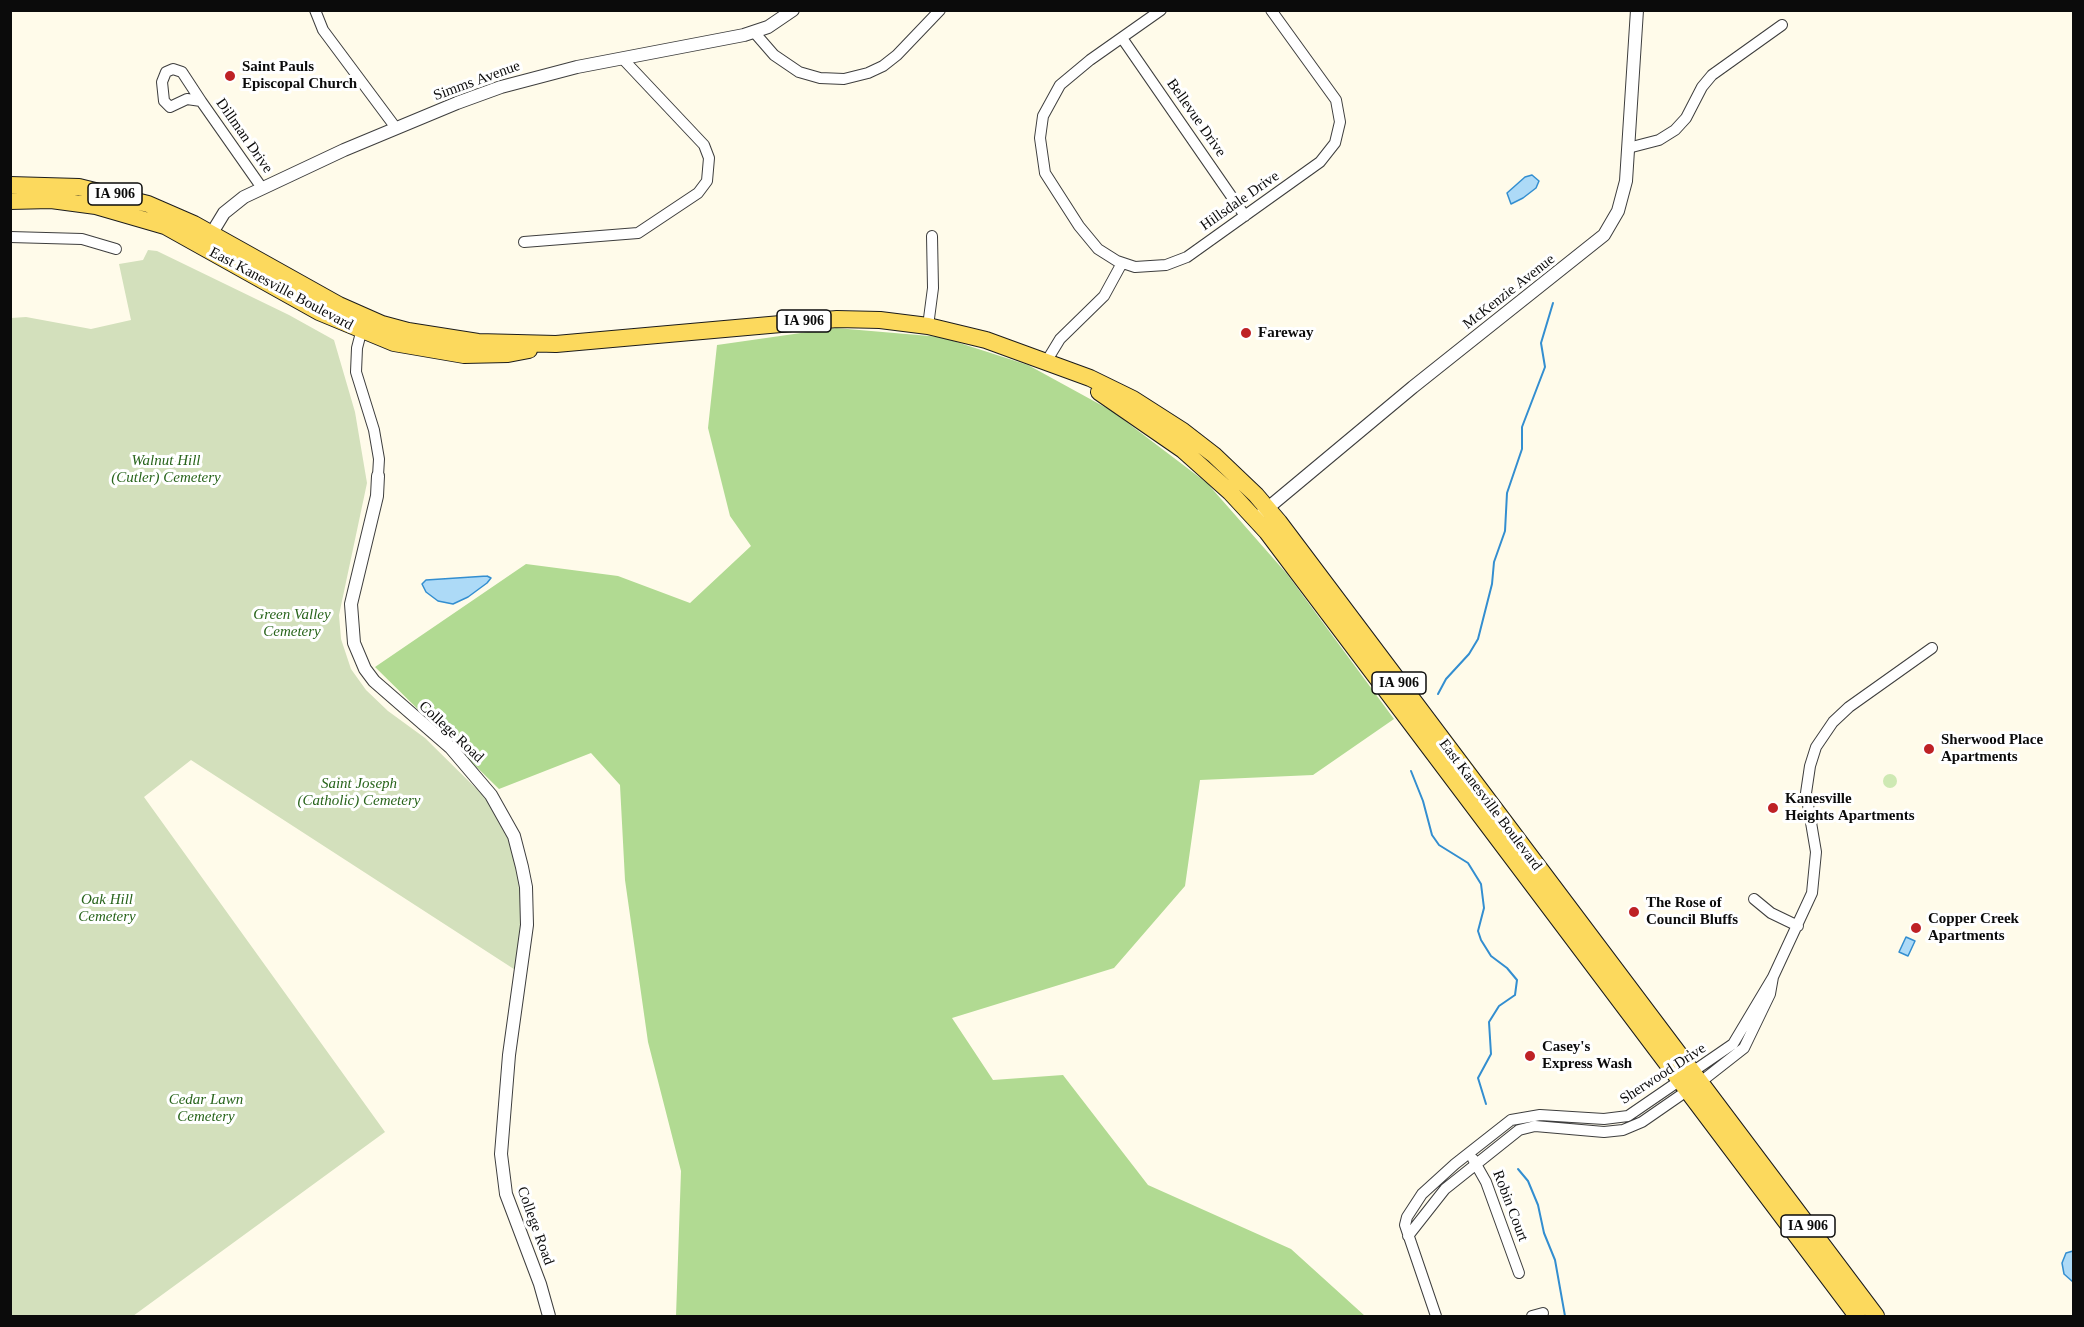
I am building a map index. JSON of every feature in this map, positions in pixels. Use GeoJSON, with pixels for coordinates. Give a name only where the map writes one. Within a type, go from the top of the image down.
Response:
{"type":"FeatureCollection","features":[{"type":"Feature","properties":{"kind":"main road","name":"East Kanesville Boulevard"},"geometry":{"type":"LineString","coordinates":[[10,185],[68,186],[112,194],[162,210],[320,312],[363,324],[478,342],[556,344],[837,319],[880,320],[928,326],[986,340],[1046,362],[1102,394],[1183,450],[1261,513],[1290,561],[1688,1081],[1876,1317]]}},
{"type":"Feature","properties":{"kind":"main road","name":"East Kanesville Boulevard"},"geometry":{"type":"LineString","coordinates":[[10,201],[51,200],[110,209],[207,240]]}},
{"type":"Feature","properties":{"kind":"main road","name":"East Kanesville Boulevard"},"geometry":{"type":"LineString","coordinates":[[1688,1081],[1857,1317]]}},
{"type":"Feature","properties":{"kind":"street"},"geometry":{"type":"LineString","coordinates":[[315,10],[322,30],[396,128]]}},
{"type":"Feature","properties":{"kind":"street","name":"Simms Avenue"},"geometry":{"type":"LineString","coordinates":[[207,240],[231,206],[262,188],[396,128],[501,87],[622,58],[754,32],[780,20],[793,10]]}},
{"type":"Feature","properties":{"kind":"street"},"geometry":{"type":"LineString","coordinates":[[754,32],[774,55],[799,72],[820,78],[844,79],[868,73],[883,66],[897,55],[940,10]]}},
{"type":"Feature","properties":{"kind":"street"},"geometry":{"type":"LineString","coordinates":[[1046,362],[1060,339],[1104,296],[1122,263],[1108,257],[1093,244],[1045,172],[1040,150],[1042,121],[1050,101],[1060,86],[1161,10]]}},
{"type":"Feature","properties":{"kind":"street","name":"Hillsdale Drive"},"geometry":{"type":"LineString","coordinates":[[1122,263],[1147,267],[1166,265],[1187,256],[1328,154],[1337,138],[1340,122],[1336,100],[1271,10]]}},
{"type":"Feature","properties":{"kind":"street","name":"McKenzie Avenue"},"geometry":{"type":"LineString","coordinates":[[1261,513],[1432,372],[1597,243],[1611,225],[1622,201],[1628,148],[1637,10]]}},
{"type":"Feature","properties":{"kind":"street"},"geometry":{"type":"LineString","coordinates":[[1628,148],[1659,140],[1675,129],[1686,118],[1708,80],[1782,25]]}},
{"type":"Feature","properties":{"kind":"street","name":"Bellevue Drive"},"geometry":{"type":"LineString","coordinates":[[1122,38],[1245,216]]}},
{"type":"Feature","properties":{"kind":"street"},"geometry":{"type":"LineString","coordinates":[[524,242],[638,233],[692,198],[707,181],[709,158],[700,138],[622,58]]}},
{"type":"Feature","properties":{"kind":"street","name":"Dillman Drive"},"geometry":{"type":"LineString","coordinates":[[201,101],[262,188]]}},
{"type":"Feature","properties":{"kind":"street"},"geometry":{"type":"LineString","coordinates":[[928,326],[933,288],[932,236]]}},
{"type":"Feature","properties":{"kind":"street"},"geometry":{"type":"LineString","coordinates":[[10,237],[82,239],[116,249]]}},
{"type":"Feature","properties":{"kind":"street","name":"College Road"},"geometry":{"type":"LineString","coordinates":[[363,324],[356,372],[375,439],[378,476],[377,496],[351,604],[354,643],[365,669],[374,681],[451,748],[491,795],[514,836],[526,887],[527,925],[509,1055],[501,1154],[506,1194],[541,1285],[549,1317]]}},
{"type":"Feature","properties":{"kind":"street","name":"Sherwood Drive"},"geometry":{"type":"LineString","coordinates":[[1408,1236],[1439,1195],[1510,1136],[1531,1126],[1604,1132],[1631,1128],[1732,1044],[1773,977],[1812,893],[1816,876],[1815,845],[1806,793],[1810,766],[1816,747],[1833,723],[1849,707],[1932,648]]}},
{"type":"Feature","properties":{"kind":"street"},"geometry":{"type":"LineString","coordinates":[[1754,899],[1771,913],[1798,926]]}},
{"type":"Feature","properties":{"kind":"street","name":"Sherwood Drive"},"geometry":{"type":"LineString","coordinates":[[1436,1317],[1405,1225],[1414,1205],[1437,1179],[1505,1124],[1525,1116],[1604,1119],[1628,1116],[1688,1081]]}},
{"type":"Feature","properties":{"kind":"street","name":"Robin Court"},"geometry":{"type":"LineString","coordinates":[[1468,1153],[1486,1182],[1519,1273]]}},
{"type":"Feature","properties":{"kind":"street"},"geometry":{"type":"LineString","coordinates":[[1532,1317],[1543,1313]]}},
{"type":"Feature","properties":{"kind":"green space"},"geometry":{"type":"Polygon","coordinates":[[[148,250],[157,251],[289,315],[334,340],[355,412],[367,483],[339,615],[341,639],[351,669],[366,690],[388,711],[425,738],[505,817],[528,906],[520,973],[191,760],[144,797],[385,1132],[133,1316],[11,1316],[11,318],[26,317],[91,329],[131,320],[119,264],[143,260],[148,250]]]}},
{"type":"Feature","properties":{"kind":"green space"},"geometry":{"type":"Polygon","coordinates":[[[836,328],[941,337],[1028,365],[1112,411],[1207,483],[1287,574],[1394,719],[1313,775],[1200,780],[1185,886],[1114,968],[952,1018],[993,1080],[1063,1075],[1148,1185],[1291,1249],[1365,1316],[676,1316],[681,1171],[648,1042],[625,880],[620,785],[591,753],[499,789],[375,667],[526,564],[618,576],[690,603],[751,546],[730,516],[708,428],[717,345],[836,328]]]}},
{"type":"Feature","properties":{"kind":"green space"},"geometry":{"type":"Polygon","coordinates":[[[1890,774],[1895,776],[1897,781],[1895,786],[1890,788],[1885,786],[1883,781],[1885,776],[1890,774]]]}},
{"type":"Feature","properties":{"kind":"water"},"geometry":{"type":"Polygon","coordinates":[[[1532,175],[1539,181],[1536,188],[1511,204],[1507,193],[1525,177],[1532,175]]]}},
{"type":"Feature","properties":{"kind":"water"},"geometry":{"type":"Polygon","coordinates":[[[487,576],[491,578],[487,583],[468,597],[453,604],[438,601],[426,592],[422,584],[426,580],[487,576]]]}},
{"type":"Feature","properties":{"kind":"water"},"geometry":{"type":"Polygon","coordinates":[[[1906,937],[1915,941],[1908,956],[1899,952],[1906,937]]]}},
{"type":"Feature","properties":{"kind":"water"},"geometry":{"type":"Polygon","coordinates":[[[2074,1251],[2073,1282],[2064,1274],[2062,1263],[2066,1253],[2074,1251]]]}},
{"type":"Feature","properties":{"kind":"waterway"},"geometry":{"type":"LineString","coordinates":[[1438,694],[1446,679],[1469,654],[1478,639],[1492,584],[1494,562],[1505,531],[1507,493],[1522,449],[1522,427],[1545,367],[1541,343],[1553,303]]}},
{"type":"Feature","properties":{"kind":"waterway"},"geometry":{"type":"LineString","coordinates":[[1411,771],[1423,801],[1432,835],[1439,845],[1468,863],[1481,884],[1484,908],[1478,931],[1481,940],[1491,956],[1507,968],[1517,980],[1515,995],[1499,1006],[1489,1022],[1491,1054],[1478,1078],[1486,1104]]}},
{"type":"Feature","properties":{"kind":"waterway"},"geometry":{"type":"LineString","coordinates":[[1518,1169],[1528,1181],[1538,1205],[1544,1233],[1555,1260],[1565,1316]]}},
{"type":"Feature","properties":{"kind":"place","name":"Saint Pauls Episcopal Church"},"geometry":{"type":"Point","coordinates":[230,76]}},
{"type":"Feature","properties":{"kind":"place","name":"Fareway"},"geometry":{"type":"Point","coordinates":[1246,333]}},
{"type":"Feature","properties":{"kind":"place","name":"Sherwood Place Apartments"},"geometry":{"type":"Point","coordinates":[1929,749]}},
{"type":"Feature","properties":{"kind":"place","name":"Kanesville Heights Apartments"},"geometry":{"type":"Point","coordinates":[1773,808]}},
{"type":"Feature","properties":{"kind":"place","name":"The Rose of Council Bluffs"},"geometry":{"type":"Point","coordinates":[1634,912]}},
{"type":"Feature","properties":{"kind":"place","name":"Copper Creek Apartments"},"geometry":{"type":"Point","coordinates":[1916,928]}},
{"type":"Feature","properties":{"kind":"place","name":"Casey's Express Wash"},"geometry":{"type":"Point","coordinates":[1530,1056]}},
{"type":"Feature","properties":{"kind":"park label","name":"Walnut Hill (Cutler) Cemetery"},"geometry":{"type":"Point","coordinates":[166,470]}},
{"type":"Feature","properties":{"kind":"park label","name":"Green Valley Cemetery"},"geometry":{"type":"Point","coordinates":[292,624]}},
{"type":"Feature","properties":{"kind":"park label","name":"Saint Joseph (Catholic) Cemetery"},"geometry":{"type":"Point","coordinates":[359,792]}},
{"type":"Feature","properties":{"kind":"park label","name":"Oak Hill Cemetery"},"geometry":{"type":"Point","coordinates":[107,908]}},
{"type":"Feature","properties":{"kind":"park label","name":"Cedar Lawn Cemetery"},"geometry":{"type":"Point","coordinates":[206,1108]}}]}
